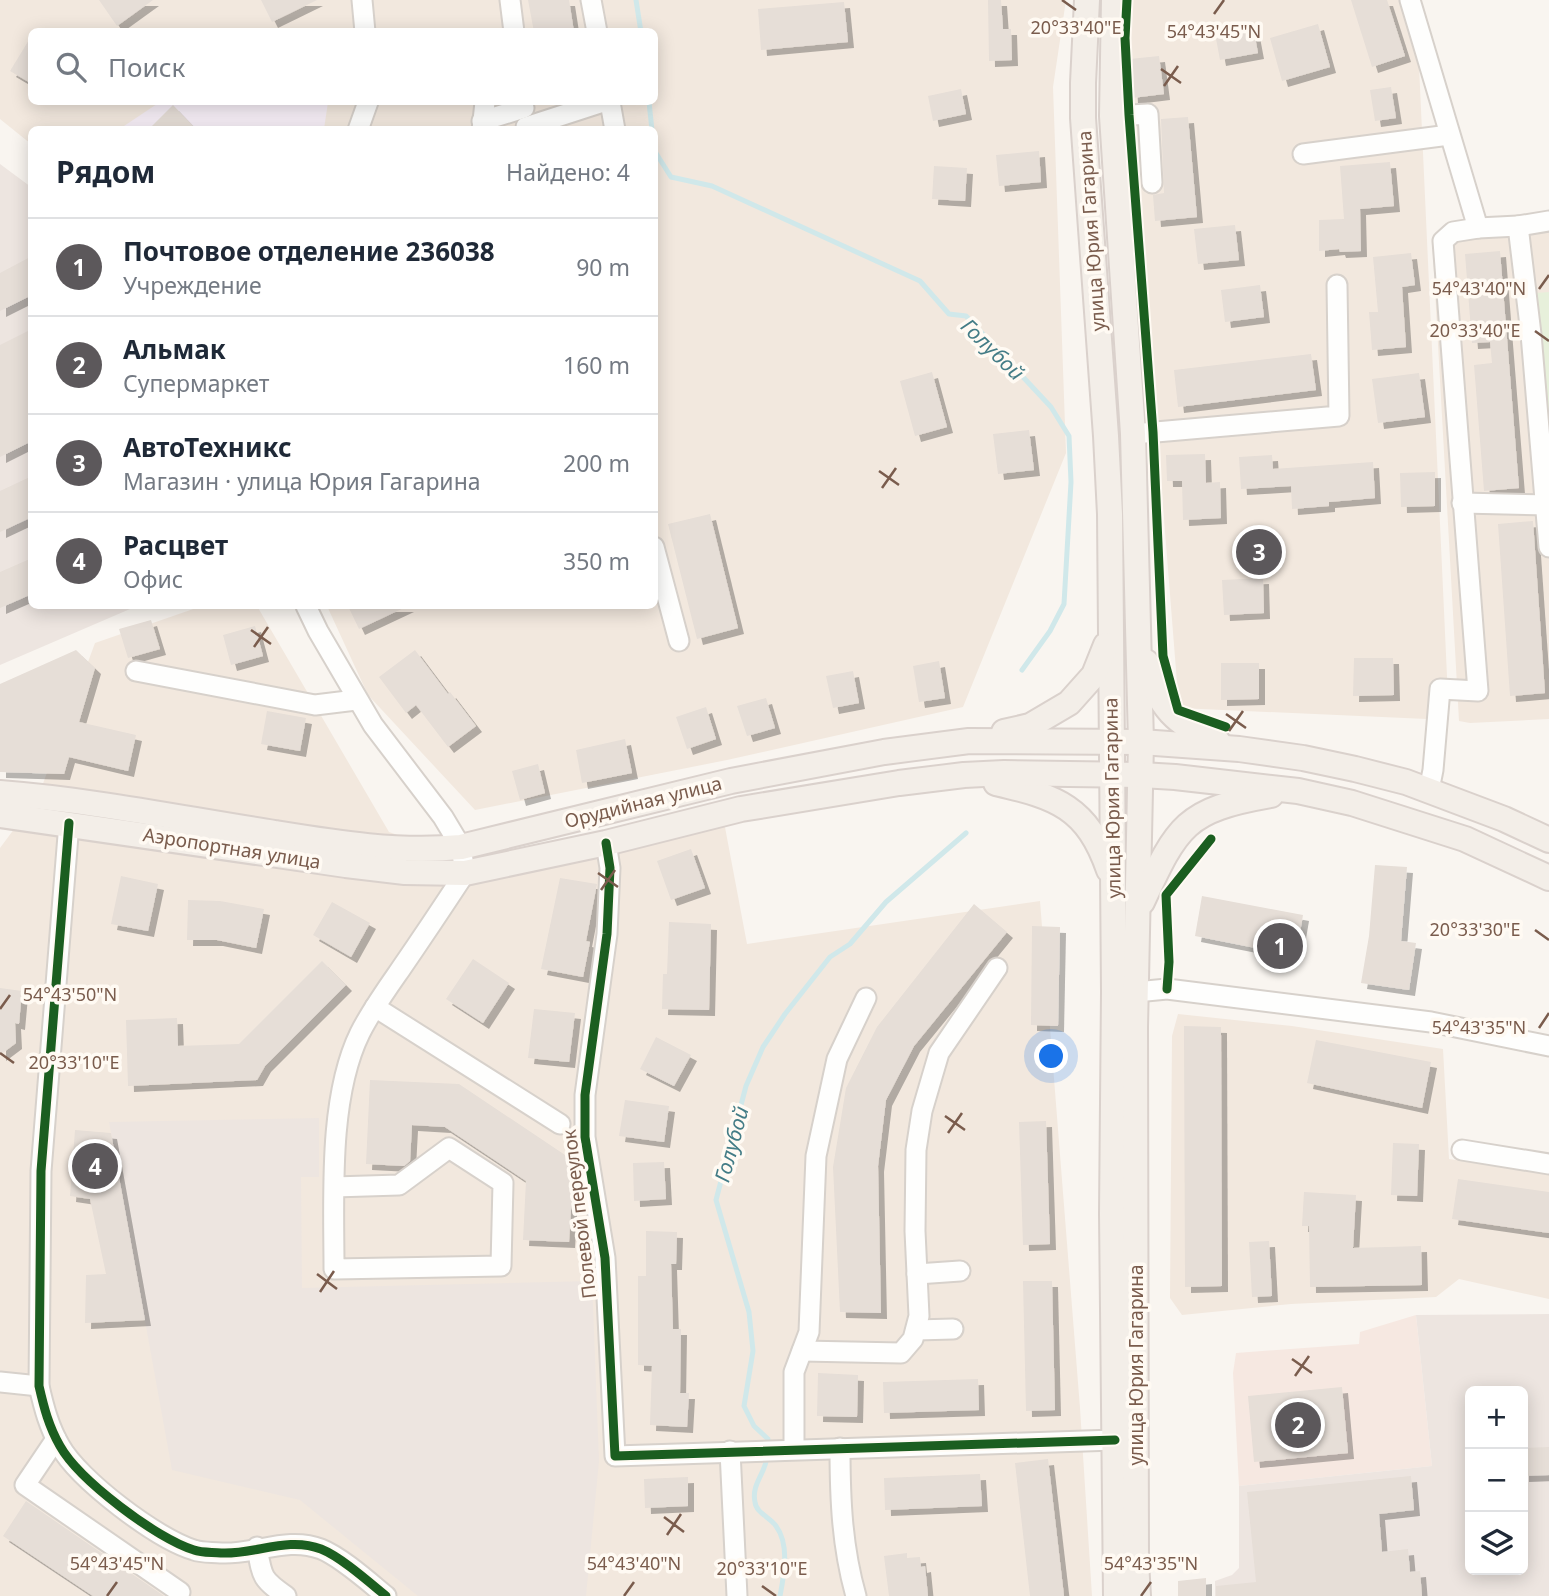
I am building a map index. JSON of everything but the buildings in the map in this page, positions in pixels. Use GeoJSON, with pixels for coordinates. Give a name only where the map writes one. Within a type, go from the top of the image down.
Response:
{"type":"FeatureCollection","features":[{"type":"Feature","properties":{"kind":"main road","name":"улица Юрия Гагарина"},"geometry":{"type":"LineString","coordinates":[[1087,0],[1083,118],[1106,436],[1111,635],[1116,1596]]}},
{"type":"Feature","properties":{"kind":"main road","name":"улица Юрия Гагарина"},"geometry":{"type":"LineString","coordinates":[[1114,0],[1112,116],[1133,434],[1141,742],[1136,992],[1138,1596]]}},
{"type":"Feature","properties":{"kind":"main road"},"geometry":{"type":"LineString","coordinates":[[1139,632],[1152,682],[1163,705],[1178,721],[1197,733],[1239,749],[1355,769],[1429,790],[1549,840]]}},
{"type":"Feature","properties":{"kind":"main road"},"geometry":{"type":"LineString","coordinates":[[969,741],[1030,726],[1069,703],[1094,675],[1111,635]]}},
{"type":"Feature","properties":{"kind":"main road","name":"Орудийная улица"},"geometry":{"type":"LineString","coordinates":[[461,847],[731,781],[884,752],[969,741],[1112,741],[1239,749]]}},
{"type":"Feature","properties":{"kind":"main road","name":"Орудийная улица"},"geometry":{"type":"LineString","coordinates":[[465,873],[607,843],[741,809],[964,775],[1004,773],[1175,777],[1298,791],[1352,803],[1422,824],[1509,858],[1549,878]]}},
{"type":"Feature","properties":{"kind":"main road"},"geometry":{"type":"LineString","coordinates":[[964,775],[1039,793],[1059,803],[1089,829],[1100,845],[1113,884]]}},
{"type":"Feature","properties":{"kind":"main road"},"geometry":{"type":"LineString","coordinates":[[1138,912],[1163,857],[1179,833],[1192,820],[1205,812],[1238,801],[1298,791]]}},
{"type":"Feature","properties":{"kind":"main road","name":"Аэропортная улица"},"geometry":{"type":"LineString","coordinates":[[0,793],[65,800],[351,845],[401,849],[461,847]]}},
{"type":"Feature","properties":{"kind":"main road","name":"Аэропортная улица"},"geometry":{"type":"LineString","coordinates":[[0,814],[346,865],[405,872],[465,873]]}},
{"type":"Feature","properties":{"kind":"street"},"geometry":{"type":"LineString","coordinates":[[362,0],[365,28]]}},
{"type":"Feature","properties":{"kind":"street"},"geometry":{"type":"LineString","coordinates":[[510,0],[514,28]]}},
{"type":"Feature","properties":{"kind":"street"},"geometry":{"type":"LineString","coordinates":[[591,0],[596,28]]}},
{"type":"Feature","properties":{"kind":"street"},"geometry":{"type":"LineString","coordinates":[[1410,0],[1478,228]]}},
{"type":"Feature","properties":{"kind":"street"},"geometry":{"type":"LineString","coordinates":[[359,126],[367,105]]}},
{"type":"Feature","properties":{"kind":"street"},"geometry":{"type":"LineString","coordinates":[[485,105],[482,125],[586,105]]}},
{"type":"Feature","properties":{"kind":"street"},"geometry":{"type":"LineString","coordinates":[[611,105],[614,126]]}},
{"type":"Feature","properties":{"kind":"street"},"geometry":{"type":"LineString","coordinates":[[1112,116],[1148,114],[1152,183]]}},
{"type":"Feature","properties":{"kind":"street"},"geometry":{"type":"LineString","coordinates":[[1303,154],[1449,135]]}},
{"type":"Feature","properties":{"kind":"street"},"geometry":{"type":"LineString","coordinates":[[1429,790],[1440,689],[1478,691],[1443,241],[1452,232],[1549,221]]}},
{"type":"Feature","properties":{"kind":"street"},"geometry":{"type":"LineString","coordinates":[[1518,226],[1531,334],[1549,547]]}},
{"type":"Feature","properties":{"kind":"street"},"geometry":{"type":"LineString","coordinates":[[1133,434],[1339,416],[1337,285]]}},
{"type":"Feature","properties":{"kind":"street"},"geometry":{"type":"LineString","coordinates":[[1462,503],[1547,505]]}},
{"type":"Feature","properties":{"kind":"street"},"geometry":{"type":"LineString","coordinates":[[658,562],[679,641]]}},
{"type":"Feature","properties":{"kind":"street"},"geometry":{"type":"LineString","coordinates":[[308,609],[356,700],[443,817],[461,847],[465,873],[359,1034],[340,1099],[334,1187],[334,1269],[501,1266],[503,1183],[449,1148],[399,1185],[334,1187]]}},
{"type":"Feature","properties":{"kind":"street"},"geometry":{"type":"LineString","coordinates":[[136,671],[315,705],[356,700]]}},
{"type":"Feature","properties":{"kind":"street"},"geometry":{"type":"LineString","coordinates":[[69,823],[41,1171],[39,1386],[47,1420],[61,1449],[85,1476],[166,1538],[196,1551],[226,1553],[289,1544],[322,1549],[356,1571],[386,1596]]}},
{"type":"Feature","properties":{"kind":"street","name":"Полевой переулок"},"geometry":{"type":"LineString","coordinates":[[607,843],[610,868],[607,934],[585,1094],[585,1137],[605,1258],[615,1456],[730,1451]]}},
{"type":"Feature","properties":{"kind":"street"},"geometry":{"type":"LineString","coordinates":[[802,1351],[901,1353],[913,1339],[919,1316],[915,1231],[916,1150],[922,1111],[939,1053],[997,968]]}},
{"type":"Feature","properties":{"kind":"street"},"geometry":{"type":"LineString","coordinates":[[1136,992],[1167,989],[1404,1018],[1549,1046]]}},
{"type":"Feature","properties":{"kind":"street"},"geometry":{"type":"LineString","coordinates":[[790,1449],[794,1372],[808,1332],[816,1156],[837,1059],[866,998]]}},
{"type":"Feature","properties":{"kind":"street"},"geometry":{"type":"LineString","coordinates":[[375,1007],[560,1124]]}},
{"type":"Feature","properties":{"kind":"street"},"geometry":{"type":"LineString","coordinates":[[1462,1150],[1549,1164]]}},
{"type":"Feature","properties":{"kind":"street"},"geometry":{"type":"LineString","coordinates":[[917,1273],[960,1271]]}},
{"type":"Feature","properties":{"kind":"street"},"geometry":{"type":"LineString","coordinates":[[916,1330],[953,1329]]}},
{"type":"Feature","properties":{"kind":"street"},"geometry":{"type":"LineString","coordinates":[[0,1382],[39,1386]]}},
{"type":"Feature","properties":{"kind":"street"},"geometry":{"type":"LineString","coordinates":[[57,1439],[25,1485],[180,1592]]}},
{"type":"Feature","properties":{"kind":"street"},"geometry":{"type":"LineString","coordinates":[[737,1596],[730,1451],[1115,1440]]}},
{"type":"Feature","properties":{"kind":"street"},"geometry":{"type":"LineString","coordinates":[[839,1448],[841,1519],[856,1596]]}},
{"type":"Feature","properties":{"kind":"street"},"geometry":{"type":"LineString","coordinates":[[257,1548],[267,1584],[286,1596]]}},
{"type":"Feature","properties":{"kind":"shaded area"},"geometry":{"type":"Polygon","coordinates":[[[0,0],[1066,0],[1053,87],[1066,453],[963,707],[727,760],[475,810],[368,695],[328,609],[658,609],[658,126],[28,126],[28,142],[0,119],[0,0]]]}},
{"type":"Feature","properties":{"kind":"shaded area"},"geometry":{"type":"Polygon","coordinates":[[[1130,0],[1416,0],[1449,720],[1179,708],[1126,39],[1130,0]]]}},
{"type":"Feature","properties":{"kind":"shaded area"},"geometry":{"type":"Polygon","coordinates":[[[156,105],[328,105],[324,126],[124,126],[156,105]]]}},
{"type":"Feature","properties":{"kind":"shaded area"},"geometry":{"type":"Polygon","coordinates":[[[0,164],[28,185],[28,609],[130,609],[0,665],[0,164]]]}},
{"type":"Feature","properties":{"kind":"shaded area"},"geometry":{"type":"Polygon","coordinates":[[[1549,218],[1549,719],[1470,723],[1459,721],[1432,237],[1549,218]]]}},
{"type":"Feature","properties":{"kind":"shaded area"},"geometry":{"type":"Polygon","coordinates":[[[193,609],[259,609],[389,832],[487,866],[721,806],[747,944],[1040,901],[1092,1596],[0,1596],[0,848],[38,797],[95,643],[193,609]]]}},
{"type":"Feature","properties":{"kind":"shaded area"},"geometry":{"type":"Polygon","coordinates":[[[1178,1014],[1292,1026],[1443,1049],[1449,1159],[1549,1174],[1549,1299],[1459,1279],[1436,1297],[1291,1304],[1182,1315],[1170,1298],[1172,1036],[1178,1014]]]}},
{"type":"Feature","properties":{"kind":"shaded area"},"geometry":{"type":"Polygon","coordinates":[[[319,1118],[319,1177],[301,1177],[302,1288],[592,1281],[599,1461],[586,1596],[418,1596],[300,1500],[172,1470],[109,1122],[319,1118]]]}},
{"type":"Feature","properties":{"kind":"shaded area"},"geometry":{"type":"Polygon","coordinates":[[[1549,1314],[1549,1596],[1215,1596],[1215,1581],[1232,1575],[1239,1568],[1239,1486],[1432,1466],[1416,1315],[1549,1314]]]}},
{"type":"Feature","properties":{"kind":"shaded area"},"geometry":{"type":"Polygon","coordinates":[[[1416,1315],[1432,1466],[1239,1486],[1233,1373],[1236,1353],[1359,1344],[1360,1332],[1416,1315]]]}},
{"type":"Feature","properties":{"kind":"green space"},"geometry":{"type":"Polygon","coordinates":[[[1549,292],[1549,417],[1536,293],[1549,292]]]}},
{"type":"Feature","properties":{"kind":"waterway","name":"Голубой"},"geometry":{"type":"LineString","coordinates":[[636,0],[640,28]]}},
{"type":"Feature","properties":{"kind":"waterway","name":"Голубой"},"geometry":{"type":"LineString","coordinates":[[649,105],[652,126]]}},
{"type":"Feature","properties":{"kind":"waterway","name":"Голубой"},"geometry":{"type":"LineString","coordinates":[[658,156],[671,177],[712,186],[920,281],[949,314],[966,316],[1051,407],[1069,436],[1071,482],[1064,604],[1050,631],[1022,670]]}},
{"type":"Feature","properties":{"kind":"waterway","name":"Голубой"},"geometry":{"type":"LineString","coordinates":[[768,1446],[768,1439],[754,1426],[744,1406],[753,1351],[749,1312],[716,1200],[746,1086],[763,1047],[830,957],[850,944],[886,902],[966,833]]}},
{"type":"Feature","properties":{"kind":"waterway","name":"Голубой"},"geometry":{"type":"LineString","coordinates":[[767,1456],[754,1496],[756,1506],[776,1526],[783,1542],[785,1560],[780,1596]]}},
{"type":"Feature","properties":{"kind":"cycle path"},"geometry":{"type":"LineString","coordinates":[[1127,0],[1125,38],[1129,115],[1153,432],[1163,656],[1178,710],[1226,727]]}},
{"type":"Feature","properties":{"kind":"cycle path"},"geometry":{"type":"LineString","coordinates":[[69,823],[41,1171],[39,1386],[53,1432],[70,1460],[101,1491],[140,1521],[178,1544],[197,1551],[221,1553],[296,1544],[321,1549],[355,1570],[386,1596]]}},
{"type":"Feature","properties":{"kind":"cycle path"},"geometry":{"type":"LineString","coordinates":[[1167,989],[1169,962],[1166,895],[1211,839]]}},
{"type":"Feature","properties":{"kind":"cycle path"},"geometry":{"type":"LineString","coordinates":[[606,843],[610,868],[607,934],[585,1095],[585,1137],[605,1258],[615,1456],[1115,1440]]}},
{"type":"Feature","properties":{"kind":"place","name":"АвтоТехникс"},"geometry":{"type":"Point","coordinates":[1259,552]}},
{"type":"Feature","properties":{"kind":"place","name":"Почтовое отделение 236038"},"geometry":{"type":"Point","coordinates":[1280,946]}},
{"type":"Feature","properties":{"kind":"place","name":"Расцвет"},"geometry":{"type":"Point","coordinates":[95,1166]}},
{"type":"Feature","properties":{"kind":"place","name":"Альмак"},"geometry":{"type":"Point","coordinates":[1298,1425]}}]}
